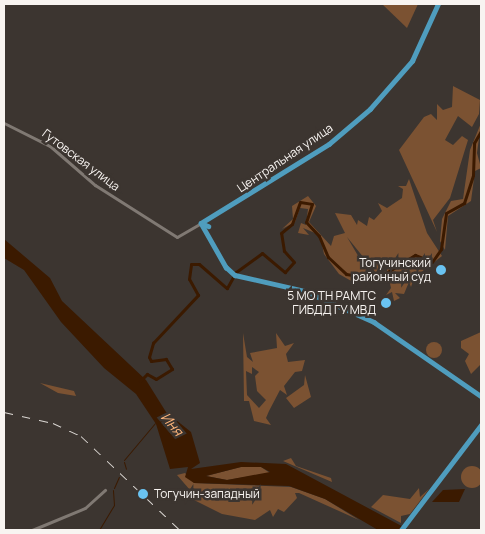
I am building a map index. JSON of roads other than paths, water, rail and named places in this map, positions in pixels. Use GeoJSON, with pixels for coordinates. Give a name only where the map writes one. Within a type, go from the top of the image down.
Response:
{"type":"FeatureCollection","features":[{"type":"Feature","properties":{"kind":"main road","name":"Центральная улица"},"geometry":{"type":"LineString","coordinates":[[202,223],[210,216],[328,144],[370,110],[412,61],[438,4]]}},
{"type":"Feature","properties":{"kind":"main road"},"geometry":{"type":"LineString","coordinates":[[207,233],[210,216]]}},
{"type":"Feature","properties":{"kind":"main road"},"geometry":{"type":"LineString","coordinates":[[202,223],[208,226]]}},
{"type":"Feature","properties":{"kind":"main road"},"geometry":{"type":"LineString","coordinates":[[202,223],[230,272],[306,291],[374,322],[481,396]]}},
{"type":"Feature","properties":{"kind":"main road"},"geometry":{"type":"LineString","coordinates":[[401,530],[481,425]]}},
{"type":"Feature","properties":{"kind":"street","name":"Гутовская улица"},"geometry":{"type":"LineString","coordinates":[[4,123],[50,146],[96,185],[170,232],[183,236],[202,223]]}},
{"type":"Feature","properties":{"kind":"street"},"geometry":{"type":"LineString","coordinates":[[32,530],[85,508],[105,490]]}},
{"type":"Feature","properties":{"kind":"water","name":"Иня"},"geometry":{"type":"Polygon","coordinates":[[[4,239],[50,278],[62,301],[146,380],[166,412],[191,432],[200,463],[191,469],[241,462],[286,464],[409,530],[378,530],[325,499],[289,486],[194,483],[185,477],[188,467],[170,469],[156,424],[136,394],[104,368],[61,322],[24,270],[4,258],[4,239]],[[241,467],[206,476],[227,480],[270,472],[261,467],[241,467]]]}},
{"type":"Feature","properties":{"kind":"water"},"geometry":{"type":"Polygon","coordinates":[[[465,489],[459,502],[432,502],[443,490],[465,489]]]}},
{"type":"Feature","properties":{"kind":"waterway"},"geometry":{"type":"LineString","coordinates":[[140,381],[147,374],[156,379],[172,369],[166,359],[151,361],[149,357],[153,343],[198,295],[189,279],[191,264],[199,264],[227,288],[236,272],[262,253],[285,272],[294,262],[284,251],[281,233],[292,224],[300,202],[312,204],[306,222],[319,236],[328,257],[346,274],[376,279],[415,255],[432,262],[441,249],[446,213],[464,203],[473,175],[474,143],[481,131]]}},
{"type":"Feature","properties":{"kind":"waterway","name":"Иня"},"geometry":{"type":"LineString","coordinates":[[124,460],[155,423]]}},
{"type":"Feature","properties":{"kind":"waterway"},"geometry":{"type":"LineString","coordinates":[[124,462],[126,469]]}},
{"type":"Feature","properties":{"kind":"waterway"},"geometry":{"type":"LineString","coordinates":[[114,488],[119,477]]}},
{"type":"Feature","properties":{"kind":"waterway"},"geometry":{"type":"LineString","coordinates":[[99,530],[114,505],[113,490]]}},
{"type":"Feature","properties":{"kind":"railway"},"geometry":{"type":"LineString","coordinates":[[4,412],[53,423],[81,436],[180,530]]}},
{"type":"Feature","properties":{"kind":"place","name":"Тогучинский районный суд"},"geometry":{"type":"Point","coordinates":[441,270]}},
{"type":"Feature","properties":{"kind":"place","name":"5 МО ТН РАМТС ГИБДД ГУ МВД"},"geometry":{"type":"Point","coordinates":[386,303]}},
{"type":"Feature","properties":{"kind":"place","name":"Тогучин-западный"},"geometry":{"type":"Point","coordinates":[143,494]}}]}
